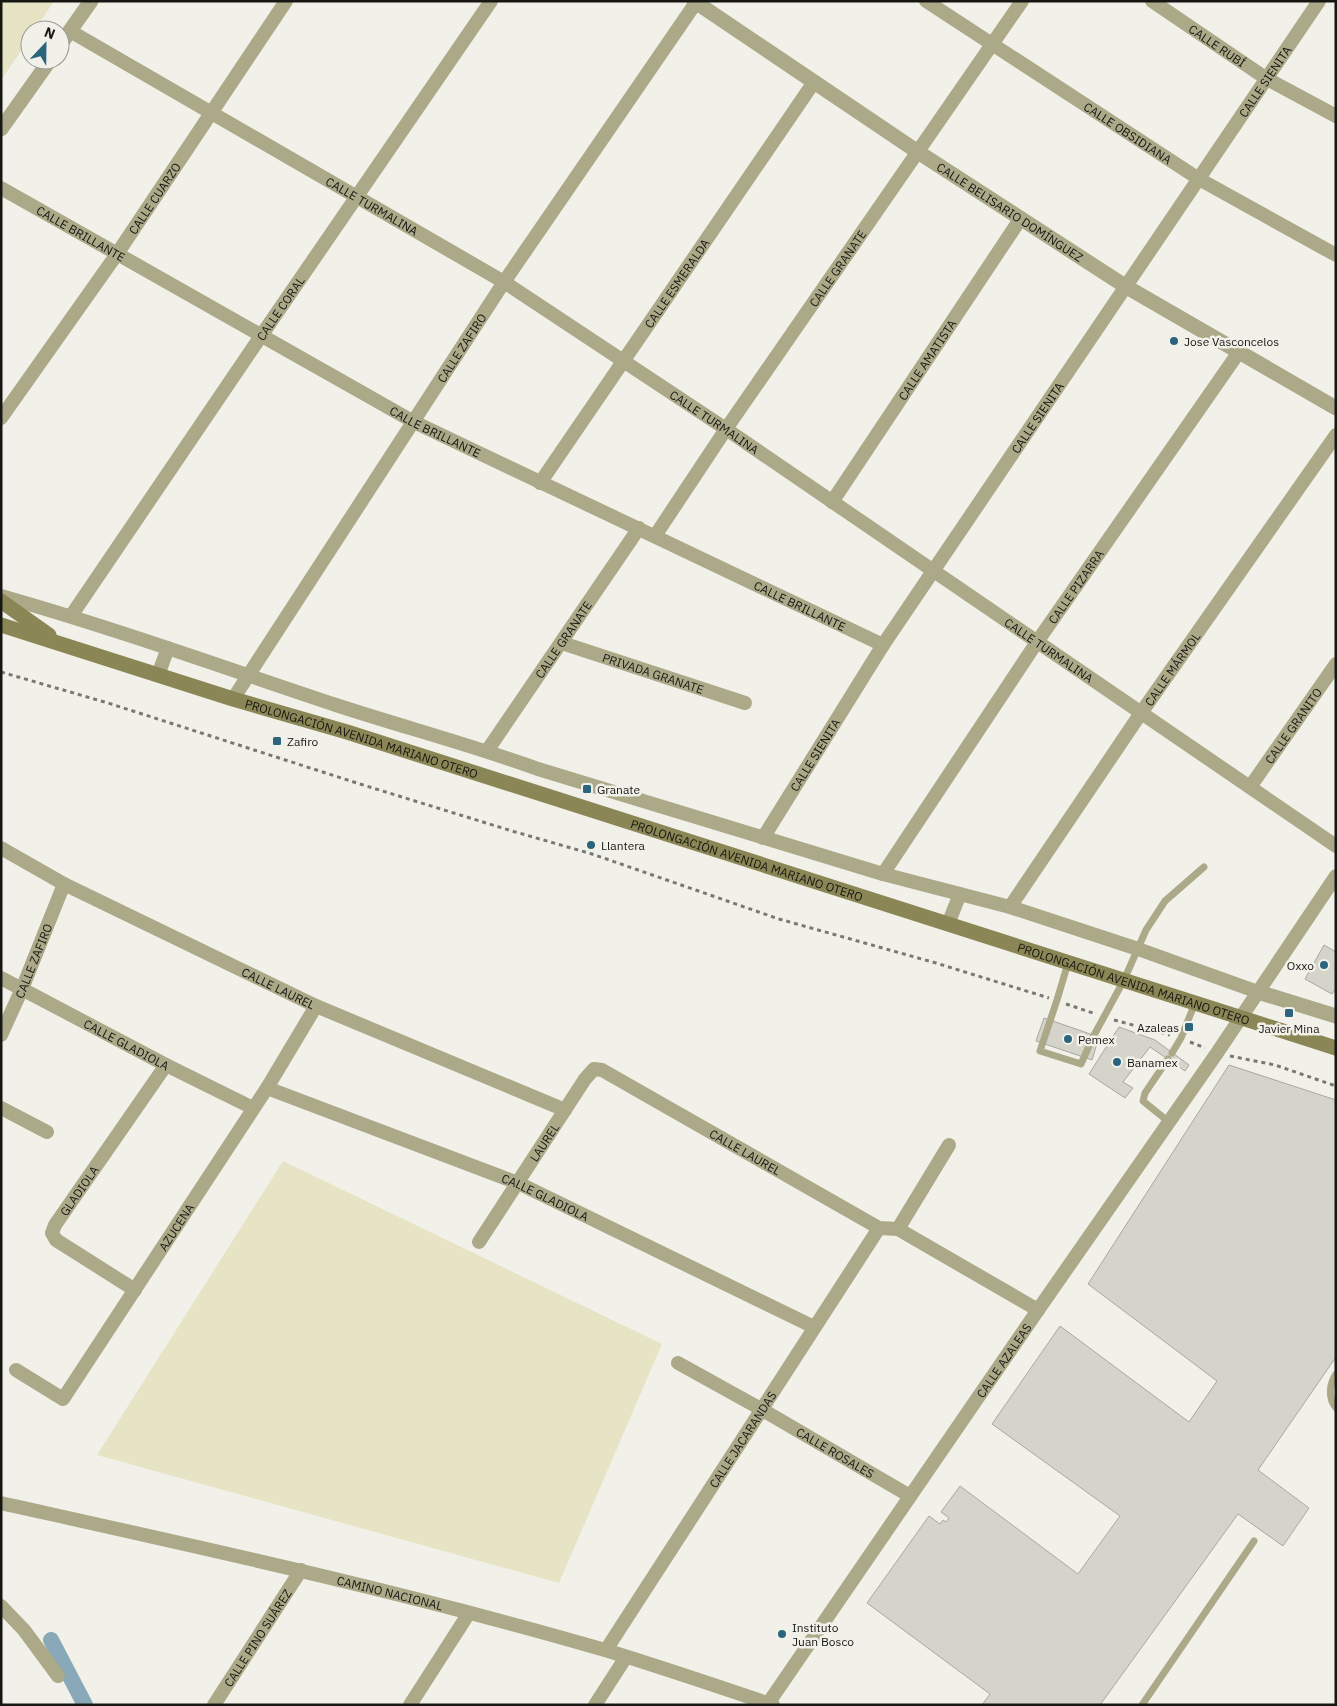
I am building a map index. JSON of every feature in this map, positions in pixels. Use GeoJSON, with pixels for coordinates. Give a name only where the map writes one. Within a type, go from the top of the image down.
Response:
{"type":"FeatureCollection","features":[{"type":"Feature","properties":{"kind":"main road"},"geometry":{"type":"LineString","coordinates":[[1,601],[58,642]]}},
{"type":"Feature","properties":{"kind":"main road","name":"PROLONGACIÓN AVENIDA MARIANO OTERO"},"geometry":{"type":"LineString","coordinates":[[1,625],[232,699],[347,732],[1336,1048]]}},
{"type":"Feature","properties":{"kind":"street"},"geometry":{"type":"LineString","coordinates":[[70,32],[91,1]]}},
{"type":"Feature","properties":{"kind":"street","name":"CALLE CUARZO"},"geometry":{"type":"LineString","coordinates":[[1,418],[117,254],[286,1]]}},
{"type":"Feature","properties":{"kind":"street","name":"CALLE CORAL"},"geometry":{"type":"LineString","coordinates":[[72,616],[491,1]]}},
{"type":"Feature","properties":{"kind":"street","name":"CALLE OBSIDIANA"},"geometry":{"type":"LineString","coordinates":[[926,1],[1199,179],[1336,255]]}},
{"type":"Feature","properties":{"kind":"street","name":"CALLE GRANATE"},"geometry":{"type":"LineString","coordinates":[[654,536],[1022,1]]}},
{"type":"Feature","properties":{"kind":"street","name":"CALLE RUBÍ"},"geometry":{"type":"LineString","coordinates":[[1152,1],[1268,79],[1336,116]]}},
{"type":"Feature","properties":{"kind":"street","name":"CALLE SIENITA"},"geometry":{"type":"LineString","coordinates":[[763,838],[883,645],[1319,1]]}},
{"type":"Feature","properties":{"kind":"street","name":"CALLE BELISARIO DOMÍNGUEZ"},"geometry":{"type":"LineString","coordinates":[[696,2],[918,152],[1125,286],[1336,408]]}},
{"type":"Feature","properties":{"kind":"street","name":"CALLE ZAFIRO"},"geometry":{"type":"LineString","coordinates":[[232,699],[504,282],[696,2]]}},
{"type":"Feature","properties":{"kind":"street","name":"CALLE TURMALINA"},"geometry":{"type":"LineString","coordinates":[[70,32],[504,282],[726,429],[1336,846]]}},
{"type":"Feature","properties":{"kind":"street"},"geometry":{"type":"LineString","coordinates":[[1,129],[43,70]]}},
{"type":"Feature","properties":{"kind":"street","name":"CALLE ESMERALDA"},"geometry":{"type":"LineString","coordinates":[[540,483],[814,82]]}},
{"type":"Feature","properties":{"kind":"street","name":"CALLE BRILLANTE"},"geometry":{"type":"LineString","coordinates":[[1,188],[414,422],[883,645]]}},
{"type":"Feature","properties":{"kind":"street","name":"CALLE AMATISTA"},"geometry":{"type":"LineString","coordinates":[[832,502],[1021,218]]}},
{"type":"Feature","properties":{"kind":"street","name":"CALLE PIZARRA"},"geometry":{"type":"LineString","coordinates":[[883,874],[1038,642],[1239,352]]}},
{"type":"Feature","properties":{"kind":"street","name":"CALLE MÁRMOL"},"geometry":{"type":"LineString","coordinates":[[1010,907],[1141,713],[1336,435]]}},
{"type":"Feature","properties":{"kind":"street","name":"CALLE GRANATE"},"geometry":{"type":"LineString","coordinates":[[487,751],[639,528]]}},
{"type":"Feature","properties":{"kind":"street"},"geometry":{"type":"LineString","coordinates":[[1,596],[72,616],[248,676]]}},
{"type":"Feature","properties":{"kind":"street","name":"PRIVADA GRANATE"},"geometry":{"type":"LineString","coordinates":[[562,643],[745,703]]}},
{"type":"Feature","properties":{"kind":"street"},"geometry":{"type":"LineString","coordinates":[[158,675],[168,648]]}},
{"type":"Feature","properties":{"kind":"street","name":"CALLE GRANITO"},"geometry":{"type":"LineString","coordinates":[[1250,788],[1336,664]]}},
{"type":"Feature","properties":{"kind":"street","name":"PROLONGACIÓN AVENIDA MARIANO OTERO"},"geometry":{"type":"LineString","coordinates":[[248,676],[354,711],[487,751],[538,769],[763,838],[883,874],[1010,907],[1138,949],[1258,992]]}},
{"type":"Feature","properties":{"kind":"street","name":"CALLE LAUREL"},"geometry":{"type":"LineString","coordinates":[[1,848],[64,884],[316,1006],[565,1110]]}},
{"type":"Feature","properties":{"kind":"street","name":"CALLE ZAFIRO"},"geometry":{"type":"LineString","coordinates":[[1,1035],[22,989],[64,884]]}},
{"type":"Feature","properties":{"kind":"street","name":"CALLE AZALEAS"},"geometry":{"type":"LineString","coordinates":[[769,1704],[1038,1310],[1333,885]]}},
{"type":"Feature","properties":{"kind":"street"},"geometry":{"type":"LineString","coordinates":[[948,924],[960,894]]}},
{"type":"Feature","properties":{"kind":"street","name":"CALLE GLADIOLA"},"geometry":{"type":"LineString","coordinates":[[1,978],[166,1065],[253,1108]]}},
{"type":"Feature","properties":{"kind":"street"},"geometry":{"type":"LineString","coordinates":[[1258,992],[1335,1014]]}},
{"type":"Feature","properties":{"kind":"street","name":"AZUCENA"},"geometry":{"type":"LineString","coordinates":[[16,1370],[63,1399],[267,1088],[316,1006]]}},
{"type":"Feature","properties":{"kind":"street","name":"GLADIOLA"},"geometry":{"type":"LineString","coordinates":[[135,1290],[56,1240],[52,1233],[55,1225],[166,1065]]}},
{"type":"Feature","properties":{"kind":"street","name":"CALLE LAUREL"},"geometry":{"type":"LineString","coordinates":[[594,1069],[609,1073],[879,1228],[898,1229],[1038,1310]]}},
{"type":"Feature","properties":{"kind":"street","name":"LAUREL"},"geometry":{"type":"LineString","coordinates":[[479,1242],[584,1079],[594,1069]]}},
{"type":"Feature","properties":{"kind":"street","name":"CALLE GLADIOLA"},"geometry":{"type":"LineString","coordinates":[[267,1088],[518,1183],[814,1327]]}},
{"type":"Feature","properties":{"kind":"street"},"geometry":{"type":"LineString","coordinates":[[1,1108],[46,1132]]}},
{"type":"Feature","properties":{"kind":"street"},"geometry":{"type":"LineString","coordinates":[[898,1229],[949,1145]]}},
{"type":"Feature","properties":{"kind":"street","name":"CALLE JACARANDAS"},"geometry":{"type":"LineString","coordinates":[[606,1650],[879,1228]]}},
{"type":"Feature","properties":{"kind":"street","name":"CALLE ROSALES"},"geometry":{"type":"LineString","coordinates":[[678,1363],[910,1496]]}},
{"type":"Feature","properties":{"kind":"street","name":"CAMINO NACIONAL"},"geometry":{"type":"LineString","coordinates":[[1,1503],[301,1570],[606,1650],[769,1704]]}},
{"type":"Feature","properties":{"kind":"street","name":"CALLE PINO SUÁREZ"},"geometry":{"type":"LineString","coordinates":[[214,1705],[301,1570]]}},
{"type":"Feature","properties":{"kind":"street"},"geometry":{"type":"LineString","coordinates":[[1,1606],[24,1630],[58,1676]]}},
{"type":"Feature","properties":{"kind":"street"},"geometry":{"type":"LineString","coordinates":[[410,1705],[468,1614]]}},
{"type":"Feature","properties":{"kind":"street"},"geometry":{"type":"LineString","coordinates":[[595,1705],[626,1657]]}},
{"type":"Feature","properties":{"kind":"lane"},"geometry":{"type":"LineString","coordinates":[[1068,962],[1040,1051],[1081,1064],[1093,1037],[1124,980],[1146,930],[1165,901],[1204,867]]}},
{"type":"Feature","properties":{"kind":"lane"},"geometry":{"type":"LineString","coordinates":[[1169,1122],[1143,1101],[1145,1093],[1181,1038],[1195,1003]]}},
{"type":"Feature","properties":{"kind":"lane"},"geometry":{"type":"LineString","coordinates":[[1336,1374],[1333,1378],[1329,1394],[1333,1406],[1336,1408]]}},
{"type":"Feature","properties":{"kind":"lane"},"geometry":{"type":"LineString","coordinates":[[1142,1705],[1254,1541]]}},
{"type":"Feature","properties":{"kind":"path"},"geometry":{"type":"LineString","coordinates":[[1,672],[108,703],[379,790],[592,854],[779,919],[936,963],[1057,1000],[1105,1017],[1181,1038],[1217,1053],[1275,1065],[1336,1086]]}},
{"type":"Feature","properties":{"kind":"shaded area"},"geometry":{"type":"Polygon","coordinates":[[[1,1],[54,1],[42,20],[20,20],[20,52],[1,80],[1,1]]]}},
{"type":"Feature","properties":{"kind":"shaded area"},"geometry":{"type":"Polygon","coordinates":[[[283,1161],[662,1344],[559,1583],[97,1455],[283,1161]]]}},
{"type":"Feature","properties":{"kind":"building","name":"Oxxo"},"geometry":{"type":"Polygon","coordinates":[[[1324,945],[1336,952],[1336,988],[1332,994],[1305,979],[1324,945]]]}},
{"type":"Feature","properties":{"kind":"building","name":"Pemex"},"geometry":{"type":"Polygon","coordinates":[[[1044,1018],[1099,1037],[1092,1060],[1036,1041],[1044,1018]]]}},
{"type":"Feature","properties":{"kind":"building","name":"Banamex"},"geometry":{"type":"Polygon","coordinates":[[[1119,1027],[1155,1040],[1189,1065],[1185,1071],[1150,1047],[1123,1082],[1133,1088],[1125,1098],[1089,1074],[1119,1027]]]}},
{"type":"Feature","properties":{"kind":"building"},"geometry":{"type":"Polygon","coordinates":[[[1229,1065],[1336,1100],[1336,1357],[1258,1470],[1309,1508],[1283,1546],[1238,1514],[1100,1705],[982,1705],[990,1694],[867,1603],[929,1516],[940,1524],[943,1520],[946,1522],[949,1518],[941,1512],[960,1486],[1078,1574],[1120,1516],[992,1424],[1060,1326],[1189,1422],[1217,1381],[1088,1284],[1229,1065]]]}},
{"type":"Feature","properties":{"kind":"waterway"},"geometry":{"type":"LineString","coordinates":[[51,1640],[85,1705]]}},
{"type":"Feature","properties":{"kind":"place","name":"Jose Vasconcelos"},"geometry":{"type":"Point","coordinates":[1174,341]}},
{"type":"Feature","properties":{"kind":"place","name":"Zafiro"},"geometry":{"type":"Point","coordinates":[277,741]}},
{"type":"Feature","properties":{"kind":"place","name":"Granate"},"geometry":{"type":"Point","coordinates":[587,789]}},
{"type":"Feature","properties":{"kind":"place","name":"Llantera"},"geometry":{"type":"Point","coordinates":[591,845]}},
{"type":"Feature","properties":{"kind":"place","name":"Oxxo"},"geometry":{"type":"Point","coordinates":[1324,965]}},
{"type":"Feature","properties":{"kind":"place","name":"Javier Mina"},"geometry":{"type":"Point","coordinates":[1289,1013]}},
{"type":"Feature","properties":{"kind":"place","name":"Azaleas"},"geometry":{"type":"Point","coordinates":[1189,1027]}},
{"type":"Feature","properties":{"kind":"place","name":"Pemex"},"geometry":{"type":"Point","coordinates":[1068,1039]}},
{"type":"Feature","properties":{"kind":"place","name":"Banamex"},"geometry":{"type":"Point","coordinates":[1117,1062]}},
{"type":"Feature","properties":{"kind":"place","name":"Instituto Juan Bosco"},"geometry":{"type":"Point","coordinates":[782,1634]}}]}
